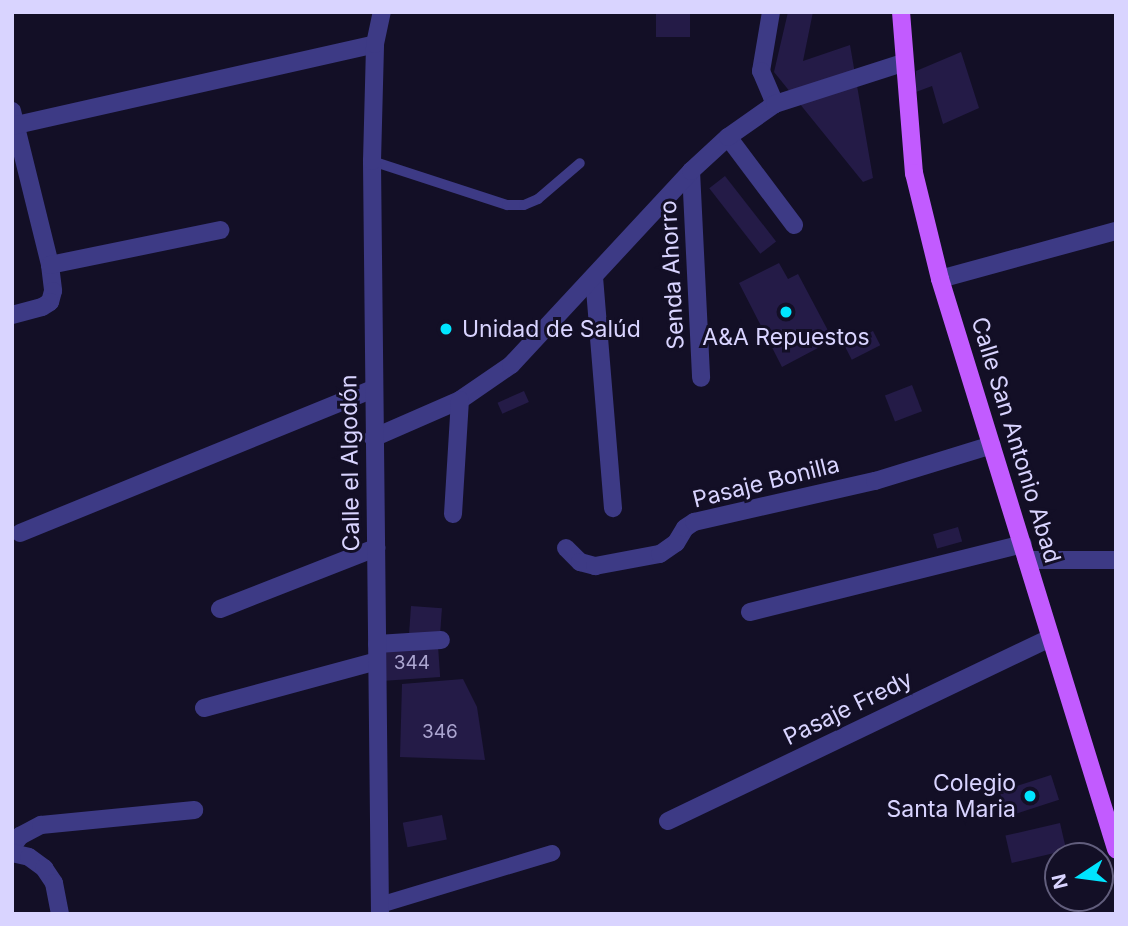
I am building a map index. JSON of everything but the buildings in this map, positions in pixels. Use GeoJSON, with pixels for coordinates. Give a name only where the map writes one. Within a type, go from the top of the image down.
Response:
{"type":"FeatureCollection","features":[{"type":"Feature","properties":{"kind":"main road","name":"Calle San Antonio Abad"},"geometry":{"type":"LineString","coordinates":[[895,12],[901,39]]}},
{"type":"Feature","properties":{"kind":"main road","name":"Calle San Antonio Abad"},"geometry":{"type":"LineString","coordinates":[[901,12],[901,39],[914,173],[940,279],[1116,849]]}},
{"type":"Feature","properties":{"kind":"street","name":"Calle el Algodón"},"geometry":{"type":"LineString","coordinates":[[380,909],[372,161],[375,44],[382,12]]}},
{"type":"Feature","properties":{"kind":"street"},"geometry":{"type":"LineString","coordinates":[[771,12],[761,71],[775,103]]}},
{"type":"Feature","properties":{"kind":"street"},"geometry":{"type":"LineString","coordinates":[[12,315],[50,302],[53,291],[50,265],[13,121],[375,44]]}},
{"type":"Feature","properties":{"kind":"street"},"geometry":{"type":"LineString","coordinates":[[373,438],[460,400],[512,365],[691,171],[728,138],[775,103],[903,63]]}},
{"type":"Feature","properties":{"kind":"street"},"geometry":{"type":"LineString","coordinates":[[728,138],[794,225]]}},
{"type":"Feature","properties":{"kind":"street","name":"Senda Ahorro"},"geometry":{"type":"LineString","coordinates":[[691,171],[701,378]]}},
{"type":"Feature","properties":{"kind":"street"},"geometry":{"type":"LineString","coordinates":[[50,265],[220,230]]}},
{"type":"Feature","properties":{"kind":"street"},"geometry":{"type":"LineString","coordinates":[[940,279],[1116,231]]}},
{"type":"Feature","properties":{"kind":"street"},"geometry":{"type":"LineString","coordinates":[[594,277],[613,508]]}},
{"type":"Feature","properties":{"kind":"street"},"geometry":{"type":"LineString","coordinates":[[20,533],[373,389]]}},
{"type":"Feature","properties":{"kind":"street"},"geometry":{"type":"LineString","coordinates":[[453,514],[460,400]]}},
{"type":"Feature","properties":{"kind":"street","name":"Pasaje Bonilla"},"geometry":{"type":"LineString","coordinates":[[566,548],[580,562],[595,566],[660,554],[670,550],[685,528],[694,522],[875,481],[992,445]]}},
{"type":"Feature","properties":{"kind":"street"},"geometry":{"type":"LineString","coordinates":[[220,609],[376,548]]}},
{"type":"Feature","properties":{"kind":"street"},"geometry":{"type":"LineString","coordinates":[[750,612],[1025,552],[1116,560]]}},
{"type":"Feature","properties":{"kind":"street","name":"Pasaje Fredy"},"geometry":{"type":"LineString","coordinates":[[667,821],[1050,638]]}},
{"type":"Feature","properties":{"kind":"street"},"geometry":{"type":"LineString","coordinates":[[204,708],[377,653],[441,640]]}},
{"type":"Feature","properties":{"kind":"street"},"geometry":{"type":"LineString","coordinates":[[12,847],[20,836],[41,825],[194,810]]}},
{"type":"Feature","properties":{"kind":"street"},"geometry":{"type":"LineString","coordinates":[[12,853],[29,857],[44,868],[54,883],[60,914]]}},
{"type":"Feature","properties":{"kind":"street"},"geometry":{"type":"LineString","coordinates":[[380,909],[552,853]]}},
{"type":"Feature","properties":{"kind":"lane"},"geometry":{"type":"LineString","coordinates":[[372,161],[507,205],[524,205],[538,199],[580,163]]}},
{"type":"Feature","properties":{"kind":"place","name":"A&A Repuestos"},"geometry":{"type":"Point","coordinates":[786,312]}},
{"type":"Feature","properties":{"kind":"place","name":"Unidad de Salúd"},"geometry":{"type":"Point","coordinates":[446,329]}},
{"type":"Feature","properties":{"kind":"place","name":"Colegio Santa Maria"},"geometry":{"type":"Point","coordinates":[1030,796]}}]}
